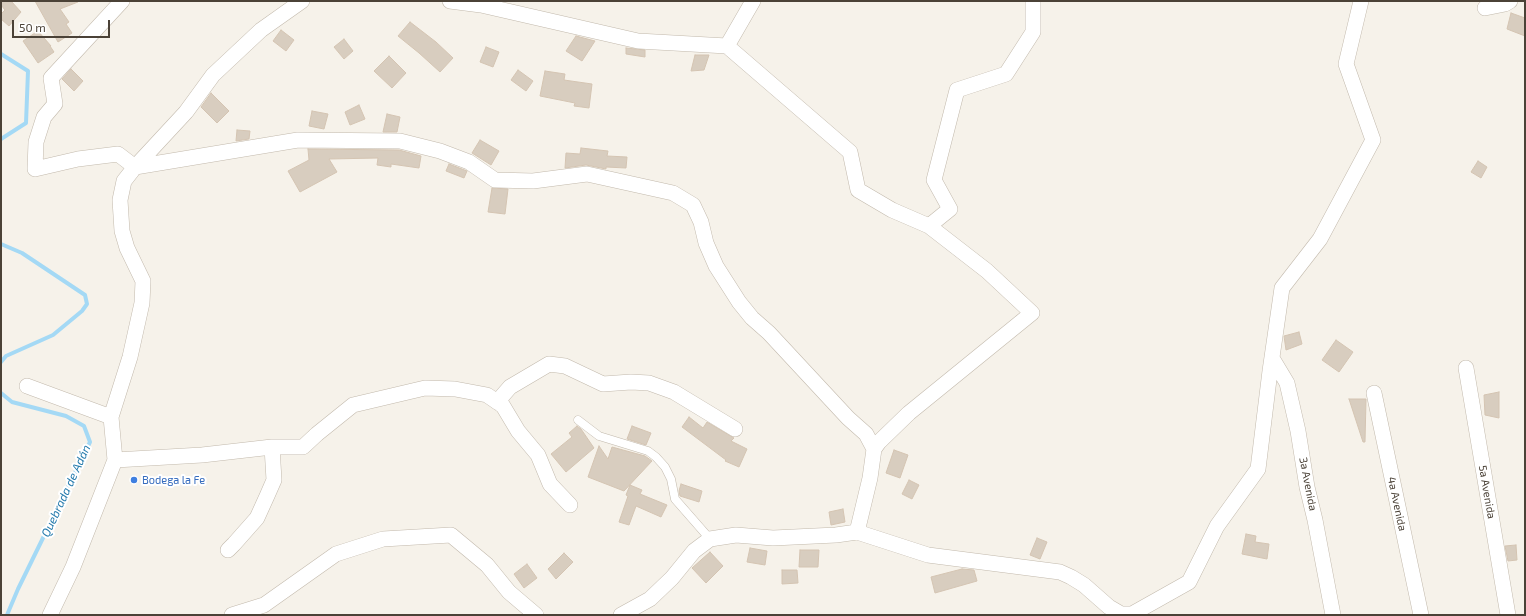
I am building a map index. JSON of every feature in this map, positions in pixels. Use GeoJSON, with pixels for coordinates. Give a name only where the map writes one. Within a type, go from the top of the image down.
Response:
{"type":"FeatureCollection","features":[{"type":"Feature","properties":{"kind":"street"},"geometry":{"type":"LineString","coordinates":[[122,1],[51,78],[55,104],[44,117],[36,142],[35,168],[78,158],[118,154],[135,167],[298,140],[400,141],[440,151],[469,162],[496,180],[532,181],[587,174],[673,193],[693,205],[701,222],[706,244],[716,266],[739,302],[752,318],[769,333],[848,418],[866,434],[874,449]]}},
{"type":"Feature","properties":{"kind":"street"},"geometry":{"type":"LineString","coordinates":[[50,615],[73,567],[115,460],[111,418],[130,356],[142,303],[143,281],[127,248],[122,231],[120,200],[124,181],[186,112],[213,75],[261,30],[302,1]]}},
{"type":"Feature","properties":{"kind":"street"},"geometry":{"type":"LineString","coordinates":[[450,1],[481,5],[638,41],[727,46],[850,152],[858,190],[892,210],[929,226],[987,271],[1032,313],[909,414],[879,442],[874,449],[870,478],[857,532]]}},
{"type":"Feature","properties":{"kind":"street"},"geometry":{"type":"LineString","coordinates":[[727,46],[753,1]]}},
{"type":"Feature","properties":{"kind":"street"},"geometry":{"type":"LineString","coordinates":[[929,226],[950,209],[934,180],[957,90],[1006,74],[1033,32],[1032,1]]}},
{"type":"Feature","properties":{"kind":"street"},"geometry":{"type":"LineString","coordinates":[[621,615],[650,599],[672,578],[694,551],[710,539],[736,535],[773,538],[836,536],[857,532],[928,554],[1060,572],[1071,577],[1109,607],[1121,614],[1132,614],[1189,582],[1217,526],[1258,468],[1282,288],[1320,239],[1373,140],[1346,64],[1361,1]]}},
{"type":"Feature","properties":{"kind":"street"},"geometry":{"type":"LineString","coordinates":[[1485,8],[1505,4],[1510,1]]}},
{"type":"Feature","properties":{"kind":"street","name":"3a Avenida"},"geometry":{"type":"LineString","coordinates":[[1272,358],[1287,383],[1298,431],[1307,487],[1315,520],[1333,615]]}},
{"type":"Feature","properties":{"kind":"street"},"geometry":{"type":"LineString","coordinates":[[496,402],[510,387],[549,364],[565,366],[603,384],[631,382],[649,383],[674,392],[735,429]]}},
{"type":"Feature","properties":{"kind":"street","name":"5a Avenida"},"geometry":{"type":"LineString","coordinates":[[1466,368],[1508,615]]}},
{"type":"Feature","properties":{"kind":"street"},"geometry":{"type":"LineString","coordinates":[[27,386],[111,418]]}},
{"type":"Feature","properties":{"kind":"street"},"geometry":{"type":"LineString","coordinates":[[115,460],[202,455],[272,447],[303,447],[353,405],[425,388],[455,389],[487,395],[503,406],[518,431],[538,455],[550,484],[570,505]]}},
{"type":"Feature","properties":{"kind":"street","name":"4a Avenida"},"geometry":{"type":"LineString","coordinates":[[1374,393],[1420,615]]}},
{"type":"Feature","properties":{"kind":"street"},"geometry":{"type":"LineString","coordinates":[[228,550],[257,518],[274,480],[272,447]]}},
{"type":"Feature","properties":{"kind":"street"},"geometry":{"type":"LineString","coordinates":[[232,615],[264,605],[336,554],[383,540],[451,535],[487,565],[509,592],[536,615]]}},
{"type":"Feature","properties":{"kind":"lane"},"geometry":{"type":"LineString","coordinates":[[578,420],[599,436],[648,451],[656,457],[665,467],[671,479],[674,498],[710,539]]}},
{"type":"Feature","properties":{"kind":"building"},"geometry":{"type":"Polygon","coordinates":[[[1,1],[11,1],[21,12],[9,26],[1,19],[1,14],[5,10],[1,5],[1,1]]]}},
{"type":"Feature","properties":{"kind":"building"},"geometry":{"type":"Polygon","coordinates":[[[35,1],[77,1],[78,2],[60,9],[69,22],[66,24],[72,33],[58,42],[35,1]]]}},
{"type":"Feature","properties":{"kind":"building"},"geometry":{"type":"Polygon","coordinates":[[[1511,13],[1525,18],[1525,36],[1507,29],[1511,13]]]}},
{"type":"Feature","properties":{"kind":"building"},"geometry":{"type":"Polygon","coordinates":[[[410,22],[436,42],[453,58],[440,72],[398,36],[410,22]]]}},
{"type":"Feature","properties":{"kind":"building"},"geometry":{"type":"Polygon","coordinates":[[[281,30],[294,40],[286,51],[273,41],[281,30]]]}},
{"type":"Feature","properties":{"kind":"building"},"geometry":{"type":"Polygon","coordinates":[[[38,31],[51,46],[54,52],[38,63],[23,41],[38,31]]]}},
{"type":"Feature","properties":{"kind":"building"},"geometry":{"type":"Polygon","coordinates":[[[576,36],[595,41],[582,61],[566,51],[576,36]]]}},
{"type":"Feature","properties":{"kind":"building"},"geometry":{"type":"Polygon","coordinates":[[[344,39],[353,51],[344,59],[334,47],[344,39]]]}},
{"type":"Feature","properties":{"kind":"building"},"geometry":{"type":"Polygon","coordinates":[[[486,47],[499,52],[493,67],[480,62],[486,47]]]}},
{"type":"Feature","properties":{"kind":"building"},"geometry":{"type":"Polygon","coordinates":[[[626,48],[645,50],[645,57],[626,54],[626,48]]]}},
{"type":"Feature","properties":{"kind":"building"},"geometry":{"type":"Polygon","coordinates":[[[695,55],[709,55],[704,70],[691,71],[695,55]]]}},
{"type":"Feature","properties":{"kind":"building"},"geometry":{"type":"Polygon","coordinates":[[[389,56],[406,73],[392,88],[374,71],[389,56]]]}},
{"type":"Feature","properties":{"kind":"building"},"geometry":{"type":"Polygon","coordinates":[[[71,69],[83,81],[74,91],[62,79],[71,69]]]}},
{"type":"Feature","properties":{"kind":"building"},"geometry":{"type":"Polygon","coordinates":[[[518,70],[533,81],[526,91],[511,80],[518,70]]]}},
{"type":"Feature","properties":{"kind":"building"},"geometry":{"type":"Polygon","coordinates":[[[545,71],[565,74],[564,80],[592,84],[589,108],[574,106],[575,103],[540,96],[545,71]]]}},
{"type":"Feature","properties":{"kind":"building"},"geometry":{"type":"Polygon","coordinates":[[[211,93],[229,111],[217,123],[201,107],[211,93]]]}},
{"type":"Feature","properties":{"kind":"building"},"geometry":{"type":"Polygon","coordinates":[[[359,105],[365,119],[350,125],[345,112],[359,105]]]}},
{"type":"Feature","properties":{"kind":"building"},"geometry":{"type":"Polygon","coordinates":[[[312,111],[328,114],[324,129],[309,126],[312,111]]]}},
{"type":"Feature","properties":{"kind":"building"},"geometry":{"type":"Polygon","coordinates":[[[387,114],[400,117],[397,132],[383,132],[387,114]]]}},
{"type":"Feature","properties":{"kind":"building"},"geometry":{"type":"Polygon","coordinates":[[[237,130],[250,131],[249,139],[236,141],[237,130]]]}},
{"type":"Feature","properties":{"kind":"building"},"geometry":{"type":"Polygon","coordinates":[[[480,140],[499,151],[491,165],[472,153],[480,140]]]}},
{"type":"Feature","properties":{"kind":"building"},"geometry":{"type":"Polygon","coordinates":[[[581,148],[608,151],[607,156],[627,157],[626,168],[606,167],[606,169],[586,165],[565,168],[566,153],[580,154],[581,148]]]}},
{"type":"Feature","properties":{"kind":"building"},"geometry":{"type":"Polygon","coordinates":[[[308,149],[399,150],[421,156],[419,168],[391,164],[391,167],[377,165],[378,158],[329,159],[337,172],[300,192],[288,171],[309,160],[308,149]]]}},
{"type":"Feature","properties":{"kind":"building"},"geometry":{"type":"Polygon","coordinates":[[[1478,161],[1487,167],[1481,178],[1471,172],[1478,161]]]}},
{"type":"Feature","properties":{"kind":"building"},"geometry":{"type":"Polygon","coordinates":[[[449,164],[467,171],[464,178],[446,171],[449,164]]]}},
{"type":"Feature","properties":{"kind":"building"},"geometry":{"type":"Polygon","coordinates":[[[492,188],[508,189],[505,214],[488,212],[492,188]]]}},
{"type":"Feature","properties":{"kind":"building"},"geometry":{"type":"Polygon","coordinates":[[[1299,332],[1302,344],[1286,350],[1284,336],[1299,332]]]}},
{"type":"Feature","properties":{"kind":"building"},"geometry":{"type":"Polygon","coordinates":[[[1336,340],[1353,352],[1339,372],[1322,360],[1336,340]]]}},
{"type":"Feature","properties":{"kind":"building"},"geometry":{"type":"Polygon","coordinates":[[[1499,392],[1499,418],[1485,415],[1484,395],[1499,392]]]}},
{"type":"Feature","properties":{"kind":"building"},"geometry":{"type":"Polygon","coordinates":[[[1349,399],[1366,399],[1365,442],[1363,442],[1349,399]]]}},
{"type":"Feature","properties":{"kind":"building"},"geometry":{"type":"Polygon","coordinates":[[[689,417],[703,428],[707,422],[734,438],[731,441],[747,449],[739,467],[725,461],[726,460],[682,427],[689,417]]]}},
{"type":"Feature","properties":{"kind":"building"},"geometry":{"type":"Polygon","coordinates":[[[577,426],[581,429],[594,448],[566,472],[551,454],[572,437],[569,433],[577,426]]]}},
{"type":"Feature","properties":{"kind":"building"},"geometry":{"type":"Polygon","coordinates":[[[632,426],[651,433],[646,445],[627,439],[632,426]]]}},
{"type":"Feature","properties":{"kind":"building"},"geometry":{"type":"Polygon","coordinates":[[[599,446],[608,459],[612,447],[645,456],[652,461],[624,491],[588,477],[599,446]]]}},
{"type":"Feature","properties":{"kind":"building"},"geometry":{"type":"Polygon","coordinates":[[[894,450],[908,455],[900,478],[886,473],[894,450]]]}},
{"type":"Feature","properties":{"kind":"building"},"geometry":{"type":"Polygon","coordinates":[[[909,480],[919,485],[912,499],[902,494],[909,480]]]}},
{"type":"Feature","properties":{"kind":"building"},"geometry":{"type":"Polygon","coordinates":[[[681,484],[702,491],[699,502],[680,496],[679,491],[681,484]]]}},
{"type":"Feature","properties":{"kind":"building"},"geometry":{"type":"Polygon","coordinates":[[[630,485],[642,490],[640,494],[667,505],[661,517],[636,506],[629,525],[619,522],[628,496],[626,495],[630,485]]]}},
{"type":"Feature","properties":{"kind":"building"},"geometry":{"type":"Polygon","coordinates":[[[843,509],[845,522],[831,525],[829,512],[843,509]]]}},
{"type":"Feature","properties":{"kind":"building"},"geometry":{"type":"Polygon","coordinates":[[[1246,534],[1256,536],[1255,542],[1269,544],[1267,559],[1242,554],[1246,534]]]}},
{"type":"Feature","properties":{"kind":"building"},"geometry":{"type":"Polygon","coordinates":[[[1037,538],[1047,542],[1040,559],[1030,555],[1037,538]]]}},
{"type":"Feature","properties":{"kind":"building"},"geometry":{"type":"Polygon","coordinates":[[[1516,545],[1517,560],[1508,561],[1505,546],[1516,545]]]}},
{"type":"Feature","properties":{"kind":"building"},"geometry":{"type":"Polygon","coordinates":[[[750,548],[767,551],[765,565],[747,562],[750,548]]]}},
{"type":"Feature","properties":{"kind":"building"},"geometry":{"type":"Polygon","coordinates":[[[800,550],[819,550],[818,567],[799,567],[800,550]]]}},
{"type":"Feature","properties":{"kind":"building"},"geometry":{"type":"Polygon","coordinates":[[[710,552],[723,566],[706,583],[692,568],[710,552]]]}},
{"type":"Feature","properties":{"kind":"building"},"geometry":{"type":"Polygon","coordinates":[[[564,553],[573,562],[556,579],[548,569],[564,553]]]}},
{"type":"Feature","properties":{"kind":"building"},"geometry":{"type":"Polygon","coordinates":[[[527,564],[537,578],[524,588],[514,574],[527,564]]]}},
{"type":"Feature","properties":{"kind":"building"},"geometry":{"type":"Polygon","coordinates":[[[962,569],[974,570],[977,581],[935,593],[931,577],[962,569]]]}},
{"type":"Feature","properties":{"kind":"building"},"geometry":{"type":"Polygon","coordinates":[[[782,570],[797,570],[798,583],[782,584],[782,570]]]}},
{"type":"Feature","properties":{"kind":"waterway","name":"Quebrada de Adán"},"geometry":{"type":"LineString","coordinates":[[1,54],[28,71],[26,123],[1,139]]}},
{"type":"Feature","properties":{"kind":"waterway","name":"Quebrada de Adán"},"geometry":{"type":"LineString","coordinates":[[1,244],[22,253],[85,295],[87,304],[82,311],[53,335],[6,356],[1,362]]}},
{"type":"Feature","properties":{"kind":"waterway","name":"Quebrada de Adán"},"geometry":{"type":"LineString","coordinates":[[1,393],[12,402],[66,416],[84,426],[90,442],[18,589],[7,615]]}},
{"type":"Feature","properties":{"kind":"place","name":"Bodega la Fe"},"geometry":{"type":"Point","coordinates":[134,480]}}]}
